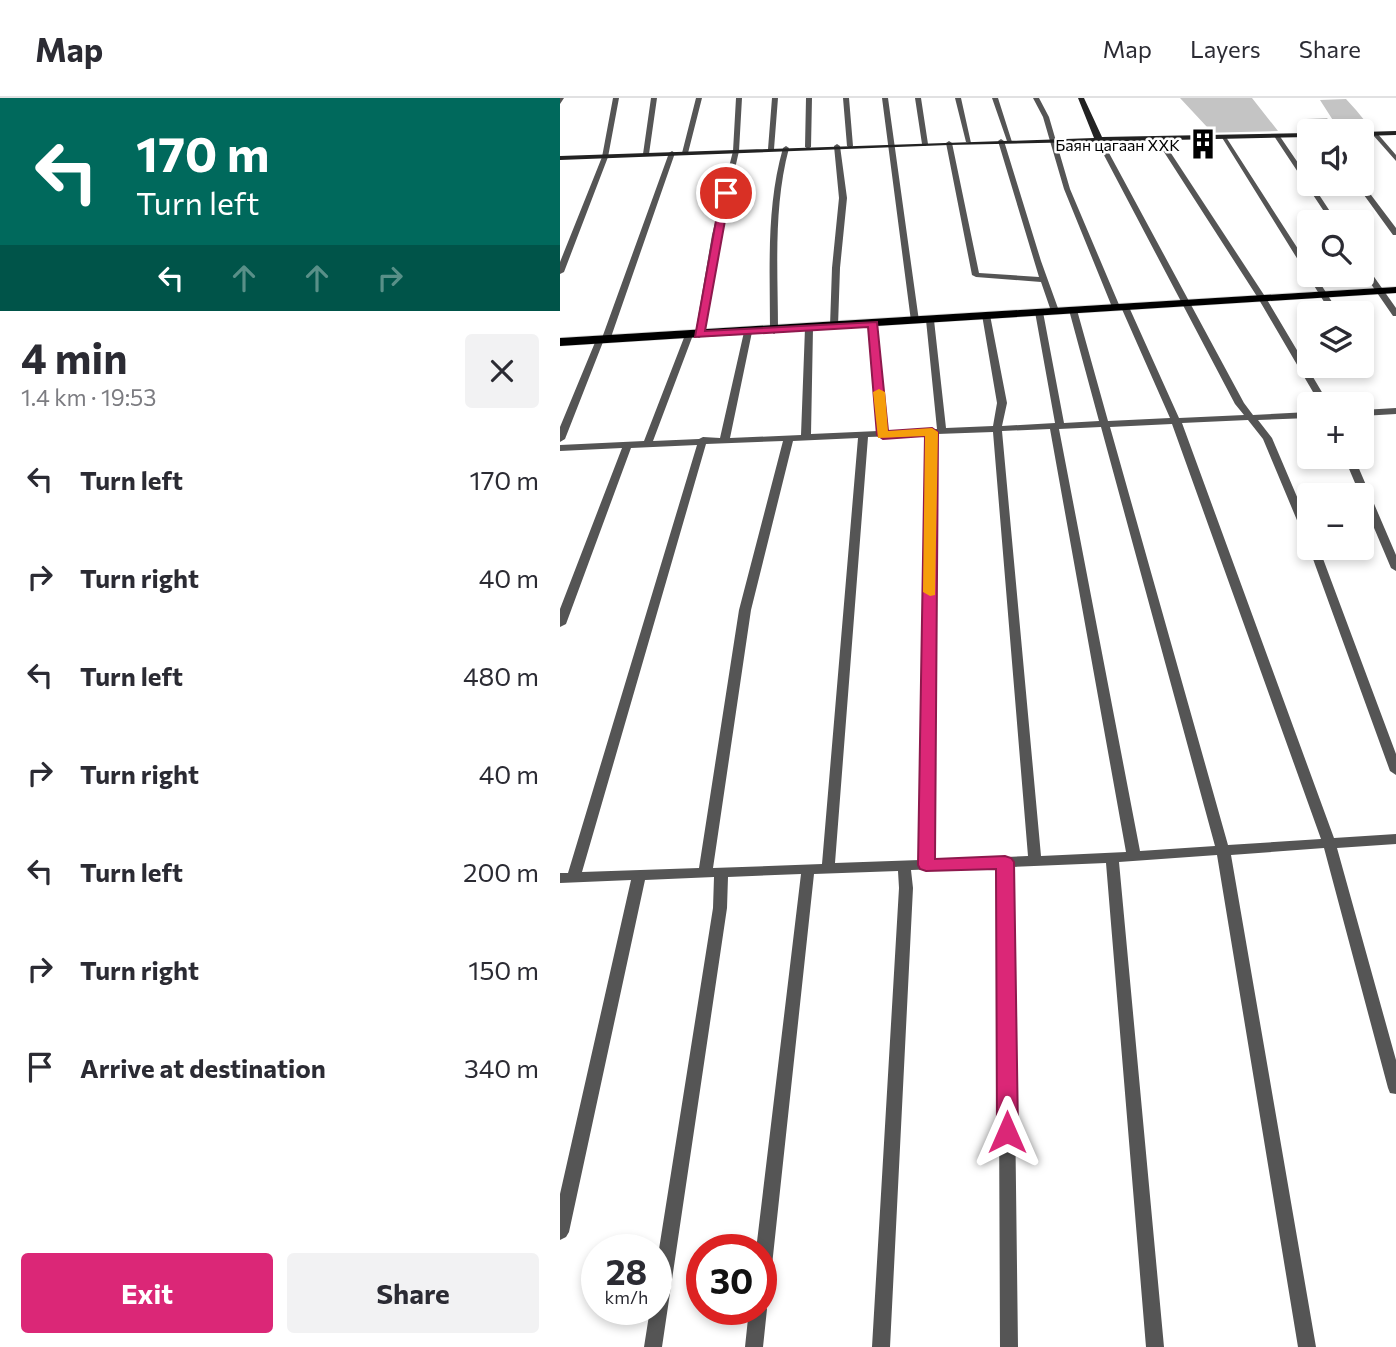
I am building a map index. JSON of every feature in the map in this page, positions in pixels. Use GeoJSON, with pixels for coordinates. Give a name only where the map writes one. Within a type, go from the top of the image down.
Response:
{"type":"FeatureCollection","features":[{"type":"Feature","properties":{"kind":"main road"},"geometry":{"type":"LineString","coordinates":[[1081,98],[1100,140]]}},
{"type":"Feature","properties":{"kind":"main road"},"geometry":{"type":"LineString","coordinates":[[1375,134],[1396,133]]}},
{"type":"Feature","properties":{"kind":"main road"},"geometry":{"type":"LineString","coordinates":[[560,158],[837,146],[1297,135]]}},
{"type":"Feature","properties":{"kind":"main road"},"geometry":{"type":"LineString","coordinates":[[560,342],[774,331],[1396,290]]}},
{"type":"Feature","properties":{"kind":"street"},"geometry":{"type":"LineString","coordinates":[[560,272],[605,156],[616,98]]}},
{"type":"Feature","properties":{"kind":"street"},"geometry":{"type":"LineString","coordinates":[[646,154],[654,98]]}},
{"type":"Feature","properties":{"kind":"street"},"geometry":{"type":"LineString","coordinates":[[685,153],[699,98]]}},
{"type":"Feature","properties":{"kind":"street"},"geometry":{"type":"LineString","coordinates":[[647,445],[694,335],[736,150],[739,98]]}},
{"type":"Feature","properties":{"kind":"street"},"geometry":{"type":"LineString","coordinates":[[771,149],[775,98]]}},
{"type":"Feature","properties":{"kind":"street"},"geometry":{"type":"LineString","coordinates":[[808,147],[809,98]]}},
{"type":"Feature","properties":{"kind":"street"},"geometry":{"type":"LineString","coordinates":[[846,98],[849,146]]}},
{"type":"Feature","properties":{"kind":"street"},"geometry":{"type":"LineString","coordinates":[[885,98],[915,321]]}},
{"type":"Feature","properties":{"kind":"street"},"geometry":{"type":"LineString","coordinates":[[918,98],[925,144]]}},
{"type":"Feature","properties":{"kind":"street"},"geometry":{"type":"LineString","coordinates":[[958,98],[970,142]]}},
{"type":"Feature","properties":{"kind":"street"},"geometry":{"type":"LineString","coordinates":[[995,98],[1010,141]]}},
{"type":"Feature","properties":{"kind":"street"},"geometry":{"type":"LineString","coordinates":[[1036,98],[1054,140],[1067,189],[1120,307],[1176,421],[1329,843],[1396,1088]]}},
{"type":"Feature","properties":{"kind":"street"},"geometry":{"type":"LineString","coordinates":[[1375,134],[1396,159]]}},
{"type":"Feature","properties":{"kind":"street"},"geometry":{"type":"LineString","coordinates":[[1277,136],[1326,210]]}},
{"type":"Feature","properties":{"kind":"street"},"geometry":{"type":"LineString","coordinates":[[1223,137],[1326,301]]}},
{"type":"Feature","properties":{"kind":"street"},"geometry":{"type":"LineString","coordinates":[[1158,138],[1262,298],[1318,392]]}},
{"type":"Feature","properties":{"kind":"street"},"geometry":{"type":"LineString","coordinates":[[1100,140],[1240,404],[1254,418],[1267,438],[1297,509]]}},
{"type":"Feature","properties":{"kind":"street"},"geometry":{"type":"LineString","coordinates":[[1001,141],[1055,311]]}},
{"type":"Feature","properties":{"kind":"street"},"geometry":{"type":"LineString","coordinates":[[949,143],[976,275],[1044,280]]}},
{"type":"Feature","properties":{"kind":"street"},"geometry":{"type":"LineString","coordinates":[[834,326],[835,268],[843,198],[837,146]]}},
{"type":"Feature","properties":{"kind":"street"},"geometry":{"type":"LineString","coordinates":[[774,331],[774,253],[780,166],[786,148]]}},
{"type":"Feature","properties":{"kind":"street"},"geometry":{"type":"LineString","coordinates":[[560,439],[603,340],[672,153]]}},
{"type":"Feature","properties":{"kind":"street"},"geometry":{"type":"LineString","coordinates":[[1368,196],[1396,233]]}},
{"type":"Feature","properties":{"kind":"street"},"geometry":{"type":"LineString","coordinates":[[1374,285],[1396,314]]}},
{"type":"Feature","properties":{"kind":"street"},"geometry":{"type":"LineString","coordinates":[[1073,310],[1223,850],[1307,1347]]}},
{"type":"Feature","properties":{"kind":"street"},"geometry":{"type":"LineString","coordinates":[[1039,312],[1133,856]]}},
{"type":"Feature","properties":{"kind":"street"},"geometry":{"type":"LineString","coordinates":[[986,315],[1002,403],[998,429],[1035,861]]}},
{"type":"Feature","properties":{"kind":"street"},"geometry":{"type":"LineString","coordinates":[[926,865],[937,431],[930,320]]}},
{"type":"Feature","properties":{"kind":"street"},"geometry":{"type":"LineString","coordinates":[[873,324],[883,435]]}},
{"type":"Feature","properties":{"kind":"street"},"geometry":{"type":"LineString","coordinates":[[806,437],[809,328]]}},
{"type":"Feature","properties":{"kind":"street"},"geometry":{"type":"LineString","coordinates":[[725,439],[748,332]]}},
{"type":"Feature","properties":{"kind":"street"},"geometry":{"type":"LineString","coordinates":[[1374,412],[1396,411]]}},
{"type":"Feature","properties":{"kind":"street"},"geometry":{"type":"LineString","coordinates":[[560,448],[1297,416]]}},
{"type":"Feature","properties":{"kind":"street"},"geometry":{"type":"LineString","coordinates":[[828,869],[863,436]]}},
{"type":"Feature","properties":{"kind":"street"},"geometry":{"type":"LineString","coordinates":[[653,1347],[720,908],[713,873],[745,610],[789,437]]}},
{"type":"Feature","properties":{"kind":"street"},"geometry":{"type":"LineString","coordinates":[[703,440],[566,878],[1112,858],[1396,839]]}},
{"type":"Feature","properties":{"kind":"street"},"geometry":{"type":"LineString","coordinates":[[560,624],[628,444]]}},
{"type":"Feature","properties":{"kind":"street"},"geometry":{"type":"LineString","coordinates":[[1354,469],[1396,568]]}},
{"type":"Feature","properties":{"kind":"street"},"geometry":{"type":"LineString","coordinates":[[1318,560],[1396,771]]}},
{"type":"Feature","properties":{"kind":"street"},"geometry":{"type":"LineString","coordinates":[[1112,858],[1155,1347]]}},
{"type":"Feature","properties":{"kind":"street"},"geometry":{"type":"LineString","coordinates":[[1005,862],[1009,1347]]}},
{"type":"Feature","properties":{"kind":"street"},"geometry":{"type":"LineString","coordinates":[[881,1347],[906,888],[904,866]]}},
{"type":"Feature","properties":{"kind":"street"},"geometry":{"type":"LineString","coordinates":[[767,1234],[808,869]]}},
{"type":"Feature","properties":{"kind":"street"},"geometry":{"type":"LineString","coordinates":[[560,1232],[639,875]]}},
{"type":"Feature","properties":{"kind":"street"},"geometry":{"type":"LineString","coordinates":[[754,1347],[756,1325]]}},
{"type":"Feature","properties":{"kind":"building"},"geometry":{"type":"Polygon","coordinates":[[[1180,98],[1252,98],[1278,131],[1198,133],[1200,128],[1207,127],[1180,98]]]}},
{"type":"Feature","properties":{"kind":"building"},"geometry":{"type":"Polygon","coordinates":[[[1346,99],[1363,119],[1332,119],[1320,100],[1346,99]]]}},
{"type":"Feature","properties":{"kind":"slow traffic"},"geometry":{"type":"LineString","coordinates":[[879,392],[883,435],[932,432],[930,592]]}},
{"type":"Feature","properties":{"kind":"place","name":"Баян цагаан ХХК"},"geometry":{"type":"Point","coordinates":[1203,144]}},
{"type":"Feature","properties":{"kind":"route"},"geometry":{"type":"LineString","coordinates":[[726,193],[699,335],[873,324],[883,435],[932,432],[926,865],[1005,862],[1007,1132]]}}]}
